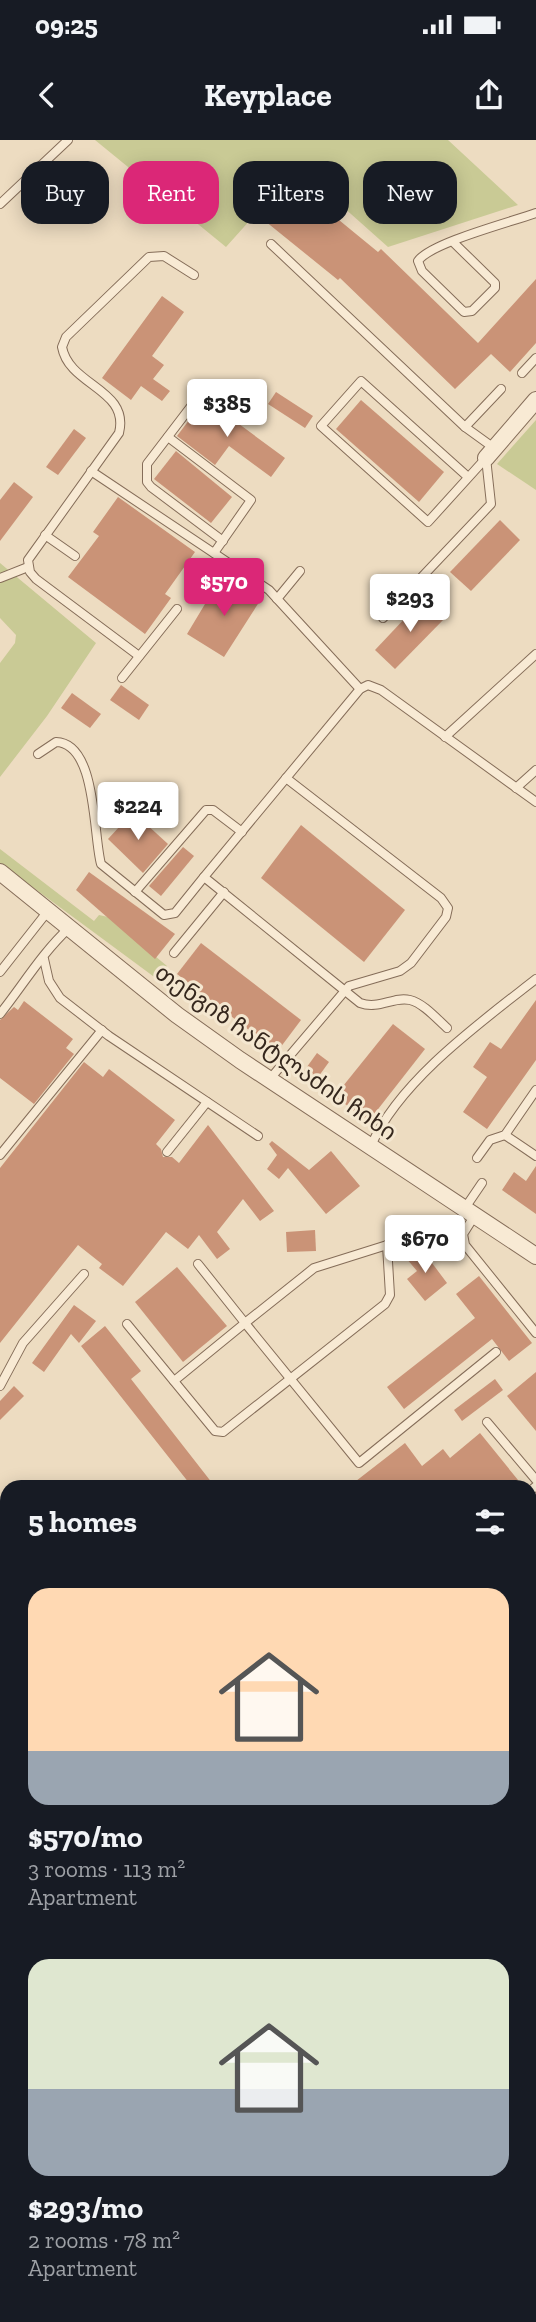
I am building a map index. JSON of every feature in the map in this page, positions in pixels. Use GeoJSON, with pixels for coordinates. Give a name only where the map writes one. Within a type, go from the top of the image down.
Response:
{"type":"FeatureCollection","features":[{"type":"Feature","properties":{"kind":"street"},"geometry":{"type":"LineString","coordinates":[[491,454],[536,400]]}},
{"type":"Feature","properties":{"kind":"street","name":"თენგიზ ჩანტლაძის ჩიხი"},"geometry":{"type":"LineString","coordinates":[[0,872],[177,1015],[270,1080],[536,1256]]}},
{"type":"Feature","properties":{"kind":"lane"},"geometry":{"type":"LineString","coordinates":[[0,204],[68,140]]}},
{"type":"Feature","properties":{"kind":"lane"},"geometry":{"type":"LineString","coordinates":[[453,242],[495,283],[495,288],[472,311],[464,312],[422,271],[418,261],[424,253],[453,242],[536,213]]}},
{"type":"Feature","properties":{"kind":"lane"},"geometry":{"type":"LineString","coordinates":[[271,244],[491,454],[491,503],[383,618]]}},
{"type":"Feature","properties":{"kind":"lane"},"geometry":{"type":"LineString","coordinates":[[139,656],[36,579],[28,567],[31,554],[119,433],[122,415],[111,398],[68,364],[62,347],[66,337],[149,257],[164,256],[194,275]]}},
{"type":"Feature","properties":{"kind":"lane"},"geometry":{"type":"LineString","coordinates":[[522,373],[536,358]]}},
{"type":"Feature","properties":{"kind":"lane"},"geometry":{"type":"LineString","coordinates":[[468,477],[361,381],[321,426],[428,522],[491,454]]}},
{"type":"Feature","properties":{"kind":"lane"},"geometry":{"type":"LineString","coordinates":[[465,427],[501,389]]}},
{"type":"Feature","properties":{"kind":"lane"},"geometry":{"type":"LineString","coordinates":[[202,392],[147,464],[147,482],[223,541]]}},
{"type":"Feature","properties":{"kind":"lane"},"geometry":{"type":"LineString","coordinates":[[168,437],[251,500],[214,553]]}},
{"type":"Feature","properties":{"kind":"lane"},"geometry":{"type":"LineString","coordinates":[[91,471],[262,585],[360,689]]}},
{"type":"Feature","properties":{"kind":"lane"},"geometry":{"type":"LineString","coordinates":[[45,535],[75,556]]}},
{"type":"Feature","properties":{"kind":"lane"},"geometry":{"type":"LineString","coordinates":[[0,578],[28,567]]}},
{"type":"Feature","properties":{"kind":"lane"},"geometry":{"type":"LineString","coordinates":[[277,599],[300,571]]}},
{"type":"Feature","properties":{"kind":"lane"},"geometry":{"type":"LineString","coordinates":[[122,678],[177,609]]}},
{"type":"Feature","properties":{"kind":"lane"},"geometry":{"type":"LineString","coordinates":[[445,737],[536,654]]}},
{"type":"Feature","properties":{"kind":"lane"},"geometry":{"type":"LineString","coordinates":[[38,754],[56,742],[70,745],[78,754],[88,776],[101,864],[164,915],[170,916],[360,689],[369,685],[381,690],[536,802]]}},
{"type":"Feature","properties":{"kind":"lane"},"geometry":{"type":"LineString","coordinates":[[516,788],[536,770]]}},
{"type":"Feature","properties":{"kind":"lane"},"geometry":{"type":"LineString","coordinates":[[270,1080],[346,989],[400,971],[411,963],[446,917],[448,908],[442,898],[286,778]]}},
{"type":"Feature","properties":{"kind":"lane"},"geometry":{"type":"LineString","coordinates":[[135,892],[206,810],[213,810],[242,832]]}},
{"type":"Feature","properties":{"kind":"lane"},"geometry":{"type":"LineString","coordinates":[[204,877],[368,1006],[407,998],[417,1002],[447,1028]]}},
{"type":"Feature","properties":{"kind":"lane"},"geometry":{"type":"LineString","coordinates":[[174,953],[224,892]]}},
{"type":"Feature","properties":{"kind":"lane"},"geometry":{"type":"LineString","coordinates":[[0,972],[48,911]]}},
{"type":"Feature","properties":{"kind":"lane"},"geometry":{"type":"LineString","coordinates":[[0,1014],[44,959],[47,948],[69,928]]}},
{"type":"Feature","properties":{"kind":"lane"},"geometry":{"type":"LineString","coordinates":[[44,959],[49,981],[60,998],[102,1030],[258,1136]]}},
{"type":"Feature","properties":{"kind":"lane"},"geometry":{"type":"LineString","coordinates":[[371,1146],[387,1115],[436,1063],[472,1029],[536,979]]}},
{"type":"Feature","properties":{"kind":"lane"},"geometry":{"type":"LineString","coordinates":[[0,1155],[102,1030]]}},
{"type":"Feature","properties":{"kind":"lane"},"geometry":{"type":"LineString","coordinates":[[477,1158],[490,1140],[505,1135],[536,1090]]}},
{"type":"Feature","properties":{"kind":"lane"},"geometry":{"type":"LineString","coordinates":[[167,1152],[207,1102]]}},
{"type":"Feature","properties":{"kind":"lane"},"geometry":{"type":"LineString","coordinates":[[505,1135],[535,1152]]}},
{"type":"Feature","properties":{"kind":"lane"},"geometry":{"type":"LineString","coordinates":[[482,1183],[463,1234],[465,1245],[536,1334]]}},
{"type":"Feature","properties":{"kind":"lane"},"geometry":{"type":"LineString","coordinates":[[174,1381],[314,1268],[387,1244],[463,1234]]}},
{"type":"Feature","properties":{"kind":"lane"},"geometry":{"type":"LineString","coordinates":[[127,1324],[215,1431],[223,1432],[385,1304],[390,1295],[387,1244]]}},
{"type":"Feature","properties":{"kind":"lane"},"geometry":{"type":"LineString","coordinates":[[198,1264],[359,1463],[496,1352]]}},
{"type":"Feature","properties":{"kind":"lane"},"geometry":{"type":"LineString","coordinates":[[1,1381],[23,1343],[84,1273]]}},
{"type":"Feature","properties":{"kind":"lane"},"geometry":{"type":"LineString","coordinates":[[487,1422],[536,1480]]}},
{"type":"Feature","properties":{"kind":"green space"},"geometry":{"type":"Polygon","coordinates":[[[95,140],[448,140],[518,205],[388,247],[349,212],[349,161],[233,161],[233,224],[247,224],[226,247],[198,224],[219,224],[219,161],[123,163],[95,140]]]}},
{"type":"Feature","properties":{"kind":"green space"},"geometry":{"type":"Polygon","coordinates":[[[536,420],[536,490],[497,464],[536,420]]]}},
{"type":"Feature","properties":{"kind":"green space"},"geometry":{"type":"Polygon","coordinates":[[[0,563],[96,643],[47,716],[0,777],[0,663],[15,643],[16,635],[0,618],[0,563]]]}},
{"type":"Feature","properties":{"kind":"green space"},"geometry":{"type":"Polygon","coordinates":[[[0,849],[94,921],[99,915],[108,917],[167,966],[157,979],[0,863],[0,849]]]}},
{"type":"Feature","properties":{"kind":"building"},"geometry":{"type":"Polygon","coordinates":[[[269,224],[344,224],[378,252],[381,249],[478,343],[536,279],[536,343],[510,372],[491,354],[455,389],[340,278],[338,280],[269,224]]]}},
{"type":"Feature","properties":{"kind":"building"},"geometry":{"type":"Polygon","coordinates":[[[162,296],[184,312],[152,356],[164,365],[153,379],[170,391],[162,401],[141,386],[131,400],[102,378],[162,296]]]}},
{"type":"Feature","properties":{"kind":"building"},"geometry":{"type":"Polygon","coordinates":[[[276,392],[313,416],[305,428],[268,404],[276,392]]]}},
{"type":"Feature","properties":{"kind":"building"},"geometry":{"type":"Polygon","coordinates":[[[205,399],[285,458],[271,477],[229,446],[215,465],[177,436],[205,399]]]}},
{"type":"Feature","properties":{"kind":"building"},"geometry":{"type":"Polygon","coordinates":[[[361,400],[444,472],[419,502],[336,429],[361,400]]]}},
{"type":"Feature","properties":{"kind":"building"},"geometry":{"type":"Polygon","coordinates":[[[74,429],[86,438],[58,475],[46,467],[74,429]]]}},
{"type":"Feature","properties":{"kind":"building"},"geometry":{"type":"Polygon","coordinates":[[[176,451],[232,497],[211,523],[154,479],[176,451]]]}},
{"type":"Feature","properties":{"kind":"building"},"geometry":{"type":"Polygon","coordinates":[[[14,482],[33,497],[0,541],[0,500],[14,482]]]}},
{"type":"Feature","properties":{"kind":"building"},"geometry":{"type":"Polygon","coordinates":[[[118,497],[195,552],[165,594],[171,598],[145,634],[68,577],[99,536],[93,532],[118,497]]]}},
{"type":"Feature","properties":{"kind":"building"},"geometry":{"type":"Polygon","coordinates":[[[500,520],[520,540],[471,591],[450,572],[500,520]]]}},
{"type":"Feature","properties":{"kind":"building"},"geometry":{"type":"Polygon","coordinates":[[[217,584],[237,597],[245,584],[263,596],[224,657],[187,634],[217,584]]]}},
{"type":"Feature","properties":{"kind":"building"},"geometry":{"type":"Polygon","coordinates":[[[424,598],[445,618],[395,669],[375,650],[424,598]]]}},
{"type":"Feature","properties":{"kind":"building"},"geometry":{"type":"Polygon","coordinates":[[[121,685],[149,705],[139,720],[110,700],[121,685]]]}},
{"type":"Feature","properties":{"kind":"building"},"geometry":{"type":"Polygon","coordinates":[[[72,693],[101,714],[90,728],[61,708],[72,693]]]}},
{"type":"Feature","properties":{"kind":"building"},"geometry":{"type":"Polygon","coordinates":[[[133,812],[168,844],[143,873],[108,839],[133,812]]]}},
{"type":"Feature","properties":{"kind":"building"},"geometry":{"type":"Polygon","coordinates":[[[301,825],[405,910],[364,962],[261,878],[301,825]]]}},
{"type":"Feature","properties":{"kind":"building"},"geometry":{"type":"Polygon","coordinates":[[[183,847],[194,856],[161,896],[149,886],[183,847]]]}},
{"type":"Feature","properties":{"kind":"building"},"geometry":{"type":"Polygon","coordinates":[[[89,872],[175,934],[155,959],[76,890],[89,872]]]}},
{"type":"Feature","properties":{"kind":"building"},"geometry":{"type":"Polygon","coordinates":[[[201,943],[301,1020],[277,1052],[177,974],[201,943]]]}},
{"type":"Feature","properties":{"kind":"building"},"geometry":{"type":"Polygon","coordinates":[[[536,1000],[536,1060],[487,1129],[463,1112],[487,1077],[473,1067],[490,1042],[501,1049],[536,1000]]]}},
{"type":"Feature","properties":{"kind":"building"},"geometry":{"type":"Polygon","coordinates":[[[24,1001],[73,1039],[66,1048],[74,1054],[34,1104],[0,1078],[0,1020],[14,1007],[18,1010],[24,1001]]]}},
{"type":"Feature","properties":{"kind":"building"},"geometry":{"type":"Polygon","coordinates":[[[393,1024],[425,1049],[368,1122],[335,1096],[393,1024]]]}},
{"type":"Feature","properties":{"kind":"building"},"geometry":{"type":"Polygon","coordinates":[[[317,1053],[329,1062],[316,1080],[304,1071],[317,1053]]]}},
{"type":"Feature","properties":{"kind":"building"},"geometry":{"type":"Polygon","coordinates":[[[84,1062],[103,1077],[109,1069],[175,1120],[156,1144],[163,1157],[172,1157],[179,1163],[208,1125],[274,1211],[260,1221],[243,1199],[217,1232],[230,1249],[217,1259],[199,1235],[188,1249],[166,1232],[123,1286],[99,1268],[102,1264],[78,1245],[0,1343],[0,1168],[84,1062]]]}},
{"type":"Feature","properties":{"kind":"building"},"geometry":{"type":"Polygon","coordinates":[[[272,1141],[309,1170],[331,1151],[360,1186],[326,1214],[288,1168],[279,1179],[267,1169],[277,1155],[269,1144],[272,1141]]]}},
{"type":"Feature","properties":{"kind":"building"},"geometry":{"type":"Polygon","coordinates":[[[536,1166],[536,1214],[502,1190],[514,1172],[526,1181],[536,1166]]]}},
{"type":"Feature","properties":{"kind":"building"},"geometry":{"type":"Polygon","coordinates":[[[315,1230],[316,1251],[287,1252],[286,1232],[315,1230]]]}},
{"type":"Feature","properties":{"kind":"building"},"geometry":{"type":"Polygon","coordinates":[[[420,1247],[447,1283],[425,1301],[407,1279],[417,1271],[406,1258],[420,1247]]]}},
{"type":"Feature","properties":{"kind":"building"},"geometry":{"type":"Polygon","coordinates":[[[177,1267],[227,1326],[183,1362],[135,1302],[177,1267]]]}},
{"type":"Feature","properties":{"kind":"building"},"geometry":{"type":"Polygon","coordinates":[[[479,1276],[532,1343],[509,1361],[492,1339],[404,1409],[387,1387],[475,1318],[456,1294],[479,1276]]]}},
{"type":"Feature","properties":{"kind":"building"},"geometry":{"type":"Polygon","coordinates":[[[74,1305],[96,1321],[79,1343],[71,1334],[44,1372],[32,1363],[74,1305]]]}},
{"type":"Feature","properties":{"kind":"building"},"geometry":{"type":"Polygon","coordinates":[[[105,1326],[141,1371],[131,1379],[210,1480],[187,1480],[81,1346],[105,1326]]]}},
{"type":"Feature","properties":{"kind":"building"},"geometry":{"type":"Polygon","coordinates":[[[536,1372],[536,1431],[507,1396],[536,1372]]]}},
{"type":"Feature","properties":{"kind":"building"},"geometry":{"type":"Polygon","coordinates":[[[495,1379],[503,1390],[462,1421],[454,1410],[495,1379]]]}},
{"type":"Feature","properties":{"kind":"building"},"geometry":{"type":"Polygon","coordinates":[[[14,1386],[24,1396],[0,1420],[0,1401],[14,1386]]]}},
{"type":"Feature","properties":{"kind":"building"},"geometry":{"type":"Polygon","coordinates":[[[480,1433],[518,1480],[357,1480],[405,1443],[422,1466],[443,1449],[450,1458],[480,1433]]]}}]}
